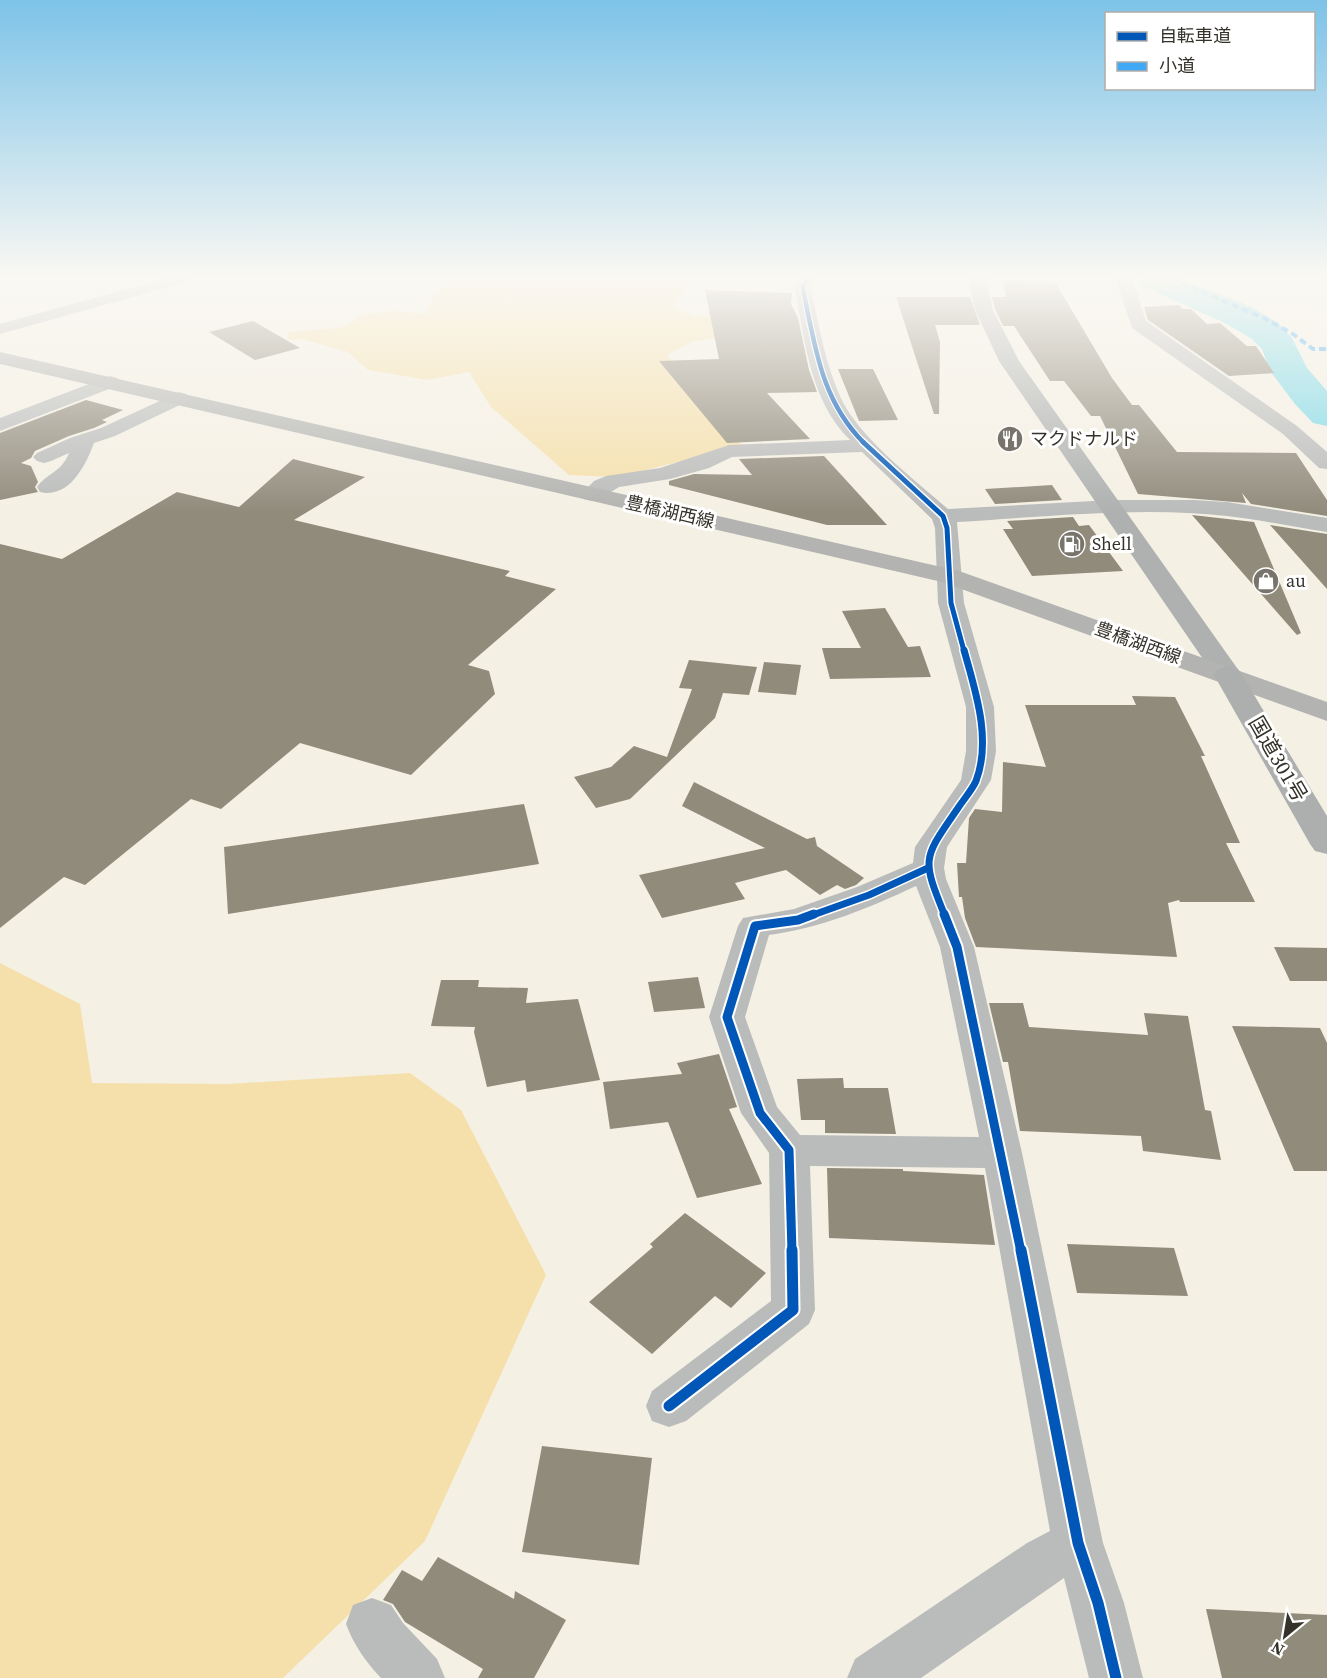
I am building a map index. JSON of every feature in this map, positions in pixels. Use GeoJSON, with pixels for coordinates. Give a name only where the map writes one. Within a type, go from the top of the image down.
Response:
{"type":"FeatureCollection","features":[{"type":"Feature","properties":{"kind":"highway","name":"国道301号"},"geometry":{"type":"LineString","coordinates":[[1228,675],[1327,844]]}},
{"type":"Feature","properties":{"kind":"main road","name":"豊橋湖西線"},"geometry":{"type":"LineString","coordinates":[[0,358],[950,576],[1327,712]]}},
{"type":"Feature","properties":{"kind":"street"},"geometry":{"type":"LineString","coordinates":[[818,357],[830,397],[847,426],[943,516],[950,549],[951,603],[980,707],[981,751],[976,780],[931,847],[928,868],[930,879],[957,947],[1002,1153],[1078,1543],[1098,1603],[1116,1678]]}},
{"type":"Feature","properties":{"kind":"street"},"geometry":{"type":"LineString","coordinates":[[1007,357],[1228,675]]}},
{"type":"Feature","properties":{"kind":"street"},"geometry":{"type":"LineString","coordinates":[[1186,357],[1290,430],[1327,463]]}},
{"type":"Feature","properties":{"kind":"street"},"geometry":{"type":"LineString","coordinates":[[0,425],[110,382]]}},
{"type":"Feature","properties":{"kind":"street"},"geometry":{"type":"LineString","coordinates":[[44,457],[108,432],[179,398]]}},
{"type":"Feature","properties":{"kind":"street"},"geometry":{"type":"LineString","coordinates":[[48,488],[72,470],[79,460],[85,440]]}},
{"type":"Feature","properties":{"kind":"street"},"geometry":{"type":"LineString","coordinates":[[592,494],[602,486],[614,481],[662,474],[701,464],[729,451],[867,446]]}},
{"type":"Feature","properties":{"kind":"street"},"geometry":{"type":"LineString","coordinates":[[943,516],[1111,507],[1227,509],[1327,525]]}},
{"type":"Feature","properties":{"kind":"street"},"geometry":{"type":"LineString","coordinates":[[669,1406],[793,1310],[789,1150],[760,1113],[727,1017],[754,926],[798,921],[869,895],[928,868]]}},
{"type":"Feature","properties":{"kind":"street"},"geometry":{"type":"LineString","coordinates":[[789,1150],[1002,1153]]}},
{"type":"Feature","properties":{"kind":"street"},"geometry":{"type":"LineString","coordinates":[[874,1678],[1045,1560],[1078,1543]]}},
{"type":"Feature","properties":{"kind":"street"},"geometry":{"type":"LineString","coordinates":[[372,1624],[384,1642],[418,1678]]}},
{"type":"Feature","properties":{"kind":"shaded area"},"geometry":{"type":"Polygon","coordinates":[[[354,357],[669,357],[682,376],[738,431],[741,446],[618,477],[569,475],[491,407],[469,372],[427,380],[368,370],[354,357]]]}},
{"type":"Feature","properties":{"kind":"shaded area"},"geometry":{"type":"Polygon","coordinates":[[[0,963],[80,1004],[92,1083],[228,1084],[410,1073],[461,1110],[546,1275],[425,1541],[283,1678],[0,1678],[0,963]]]}},
{"type":"Feature","properties":{"kind":"building"},"geometry":{"type":"Polygon","coordinates":[[[806,357],[817,392],[767,393],[810,439],[727,443],[659,361],[806,357]]]}},
{"type":"Feature","properties":{"kind":"building"},"geometry":{"type":"Polygon","coordinates":[[[916,357],[940,357],[939,414],[934,414],[916,357]]]}},
{"type":"Feature","properties":{"kind":"building"},"geometry":{"type":"Polygon","coordinates":[[[1034,357],[1100,357],[1132,405],[1139,405],[1177,452],[1296,453],[1327,500],[1327,516],[1251,504],[1242,493],[1246,503],[1138,494],[1100,416],[1091,416],[1064,381],[1050,381],[1034,357]]]}},
{"type":"Feature","properties":{"kind":"building"},"geometry":{"type":"Polygon","coordinates":[[[1202,357],[1264,357],[1274,373],[1229,376],[1202,357]]]}},
{"type":"Feature","properties":{"kind":"building"},"geometry":{"type":"Polygon","coordinates":[[[838,369],[873,369],[898,420],[859,421],[838,369]]]}},
{"type":"Feature","properties":{"kind":"building"},"geometry":{"type":"Polygon","coordinates":[[[86,400],[123,410],[102,420],[107,422],[35,451],[31,458],[21,463],[31,466],[38,482],[35,487],[38,492],[0,500],[0,433],[86,400]]]}},
{"type":"Feature","properties":{"kind":"building"},"geometry":{"type":"Polygon","coordinates":[[[824,456],[887,525],[827,525],[669,485],[669,481],[694,474],[752,475],[739,459],[824,456]]]}},
{"type":"Feature","properties":{"kind":"building"},"geometry":{"type":"Polygon","coordinates":[[[293,459],[365,477],[294,520],[510,571],[505,576],[556,589],[468,665],[489,671],[495,694],[411,775],[300,743],[221,809],[191,799],[85,885],[64,877],[0,928],[0,544],[62,559],[177,492],[239,507],[293,459]]]}},
{"type":"Feature","properties":{"kind":"building"},"geometry":{"type":"Polygon","coordinates":[[[1052,485],[1062,500],[995,504],[985,489],[1052,485]]]}},
{"type":"Feature","properties":{"kind":"building"},"geometry":{"type":"Polygon","coordinates":[[[1192,515],[1254,522],[1301,633],[1297,635],[1192,515]]]}},
{"type":"Feature","properties":{"kind":"building"},"geometry":{"type":"Polygon","coordinates":[[[1073,517],[1079,526],[1089,525],[1123,571],[1032,576],[1003,529],[1013,529],[1007,521],[1073,517]]]}},
{"type":"Feature","properties":{"kind":"building"},"geometry":{"type":"Polygon","coordinates":[[[1270,525],[1327,534],[1327,589],[1270,525]]]}},
{"type":"Feature","properties":{"kind":"building"},"geometry":{"type":"Polygon","coordinates":[[[885,608],[908,647],[920,646],[931,677],[830,679],[822,648],[861,648],[842,611],[885,608]]]}},
{"type":"Feature","properties":{"kind":"building"},"geometry":{"type":"Polygon","coordinates":[[[689,660],[757,667],[749,695],[723,693],[715,718],[630,799],[596,808],[574,777],[611,767],[634,746],[667,757],[692,689],[679,688],[689,660]]]}},
{"type":"Feature","properties":{"kind":"building"},"geometry":{"type":"Polygon","coordinates":[[[764,662],[801,665],[796,695],[758,692],[764,662]]]}},
{"type":"Feature","properties":{"kind":"building"},"geometry":{"type":"Polygon","coordinates":[[[1132,696],[1175,697],[1205,756],[1201,756],[1240,843],[1226,843],[1255,902],[1180,902],[1179,900],[1168,903],[1177,957],[976,947],[965,918],[962,897],[959,897],[957,863],[966,863],[969,818],[975,809],[1002,812],[1003,762],[1046,767],[1025,705],[1136,705],[1132,696]]]}},
{"type":"Feature","properties":{"kind":"building"},"geometry":{"type":"Polygon","coordinates":[[[694,782],[807,839],[815,837],[817,846],[864,878],[856,885],[845,889],[837,885],[820,895],[786,870],[735,883],[745,899],[662,918],[639,875],[765,848],[682,806],[694,782]]]}},
{"type":"Feature","properties":{"kind":"building"},"geometry":{"type":"Polygon","coordinates":[[[524,804],[539,864],[228,914],[224,847],[524,804]]]}},
{"type":"Feature","properties":{"kind":"building"},"geometry":{"type":"Polygon","coordinates":[[[1274,947],[1327,948],[1327,981],[1290,981],[1274,947]]]}},
{"type":"Feature","properties":{"kind":"building"},"geometry":{"type":"Polygon","coordinates":[[[698,977],[705,1008],[654,1012],[648,982],[698,977]]]}},
{"type":"Feature","properties":{"kind":"building"},"geometry":{"type":"Polygon","coordinates":[[[441,980],[479,980],[478,987],[528,988],[526,1003],[578,999],[600,1080],[527,1092],[525,1080],[487,1087],[474,1032],[475,1027],[431,1026],[441,980]]]}},
{"type":"Feature","properties":{"kind":"building"},"geometry":{"type":"Polygon","coordinates":[[[989,1003],[1023,1003],[1029,1027],[1148,1035],[1144,1013],[1188,1016],[1205,1110],[1211,1111],[1221,1160],[1143,1151],[1141,1136],[1020,1131],[1008,1062],[1003,1062],[989,1003]]]}},
{"type":"Feature","properties":{"kind":"building"},"geometry":{"type":"Polygon","coordinates":[[[1232,1026],[1320,1028],[1327,1043],[1327,1171],[1294,1171],[1232,1026]]]}},
{"type":"Feature","properties":{"kind":"building"},"geometry":{"type":"Polygon","coordinates":[[[719,1054],[737,1107],[729,1109],[762,1184],[697,1198],[668,1122],[610,1129],[603,1082],[682,1074],[677,1063],[719,1054]]]}},
{"type":"Feature","properties":{"kind":"building"},"geometry":{"type":"Polygon","coordinates":[[[843,1078],[844,1088],[888,1088],[896,1134],[825,1133],[825,1120],[801,1120],[797,1079],[843,1078]]]}},
{"type":"Feature","properties":{"kind":"building"},"geometry":{"type":"Polygon","coordinates":[[[827,1168],[903,1169],[903,1171],[984,1175],[995,1245],[829,1238],[827,1168]]]}},
{"type":"Feature","properties":{"kind":"building"},"geometry":{"type":"Polygon","coordinates":[[[685,1213],[766,1273],[731,1308],[715,1296],[652,1354],[589,1302],[653,1247],[650,1244],[685,1213]]]}},
{"type":"Feature","properties":{"kind":"building"},"geometry":{"type":"Polygon","coordinates":[[[1067,1244],[1174,1248],[1188,1296],[1077,1293],[1067,1244]]]}},
{"type":"Feature","properties":{"kind":"building"},"geometry":{"type":"Polygon","coordinates":[[[542,1446],[652,1458],[639,1565],[522,1552],[542,1446]]]}},
{"type":"Feature","properties":{"kind":"building"},"geometry":{"type":"Polygon","coordinates":[[[438,1557],[514,1599],[515,1591],[566,1620],[534,1678],[478,1678],[483,1669],[405,1622],[393,1604],[383,1600],[402,1570],[422,1581],[438,1557]]]}},
{"type":"Feature","properties":{"kind":"building"},"geometry":{"type":"Polygon","coordinates":[[[1206,1609],[1327,1615],[1327,1678],[1222,1678],[1206,1609]]]}},
{"type":"Feature","properties":{"kind":"waterway"},"geometry":{"type":"LineString","coordinates":[[1284,357],[1289,371],[1327,414]]}},
{"type":"Feature","properties":{"kind":"cycle path"},"geometry":{"type":"LineString","coordinates":[[817,357],[830,397],[847,426],[943,516],[947,528],[951,603],[980,707],[981,751],[976,780],[931,847],[928,868],[930,879],[957,947],[1002,1153],[1078,1543],[1098,1603],[1116,1678]]}},
{"type":"Feature","properties":{"kind":"cycle path"},"geometry":{"type":"LineString","coordinates":[[669,1406],[793,1310],[789,1150],[760,1113],[727,1017],[755,926],[798,920],[869,895],[928,868]]}},
{"type":"Feature","properties":{"kind":"place","name":"マクドナルド"},"geometry":{"type":"Point","coordinates":[1010,439]}},
{"type":"Feature","properties":{"kind":"place","name":"Shell"},"geometry":{"type":"Point","coordinates":[1072,544]}},
{"type":"Feature","properties":{"kind":"place","name":"au"},"geometry":{"type":"Point","coordinates":[1266,581]}}]}
